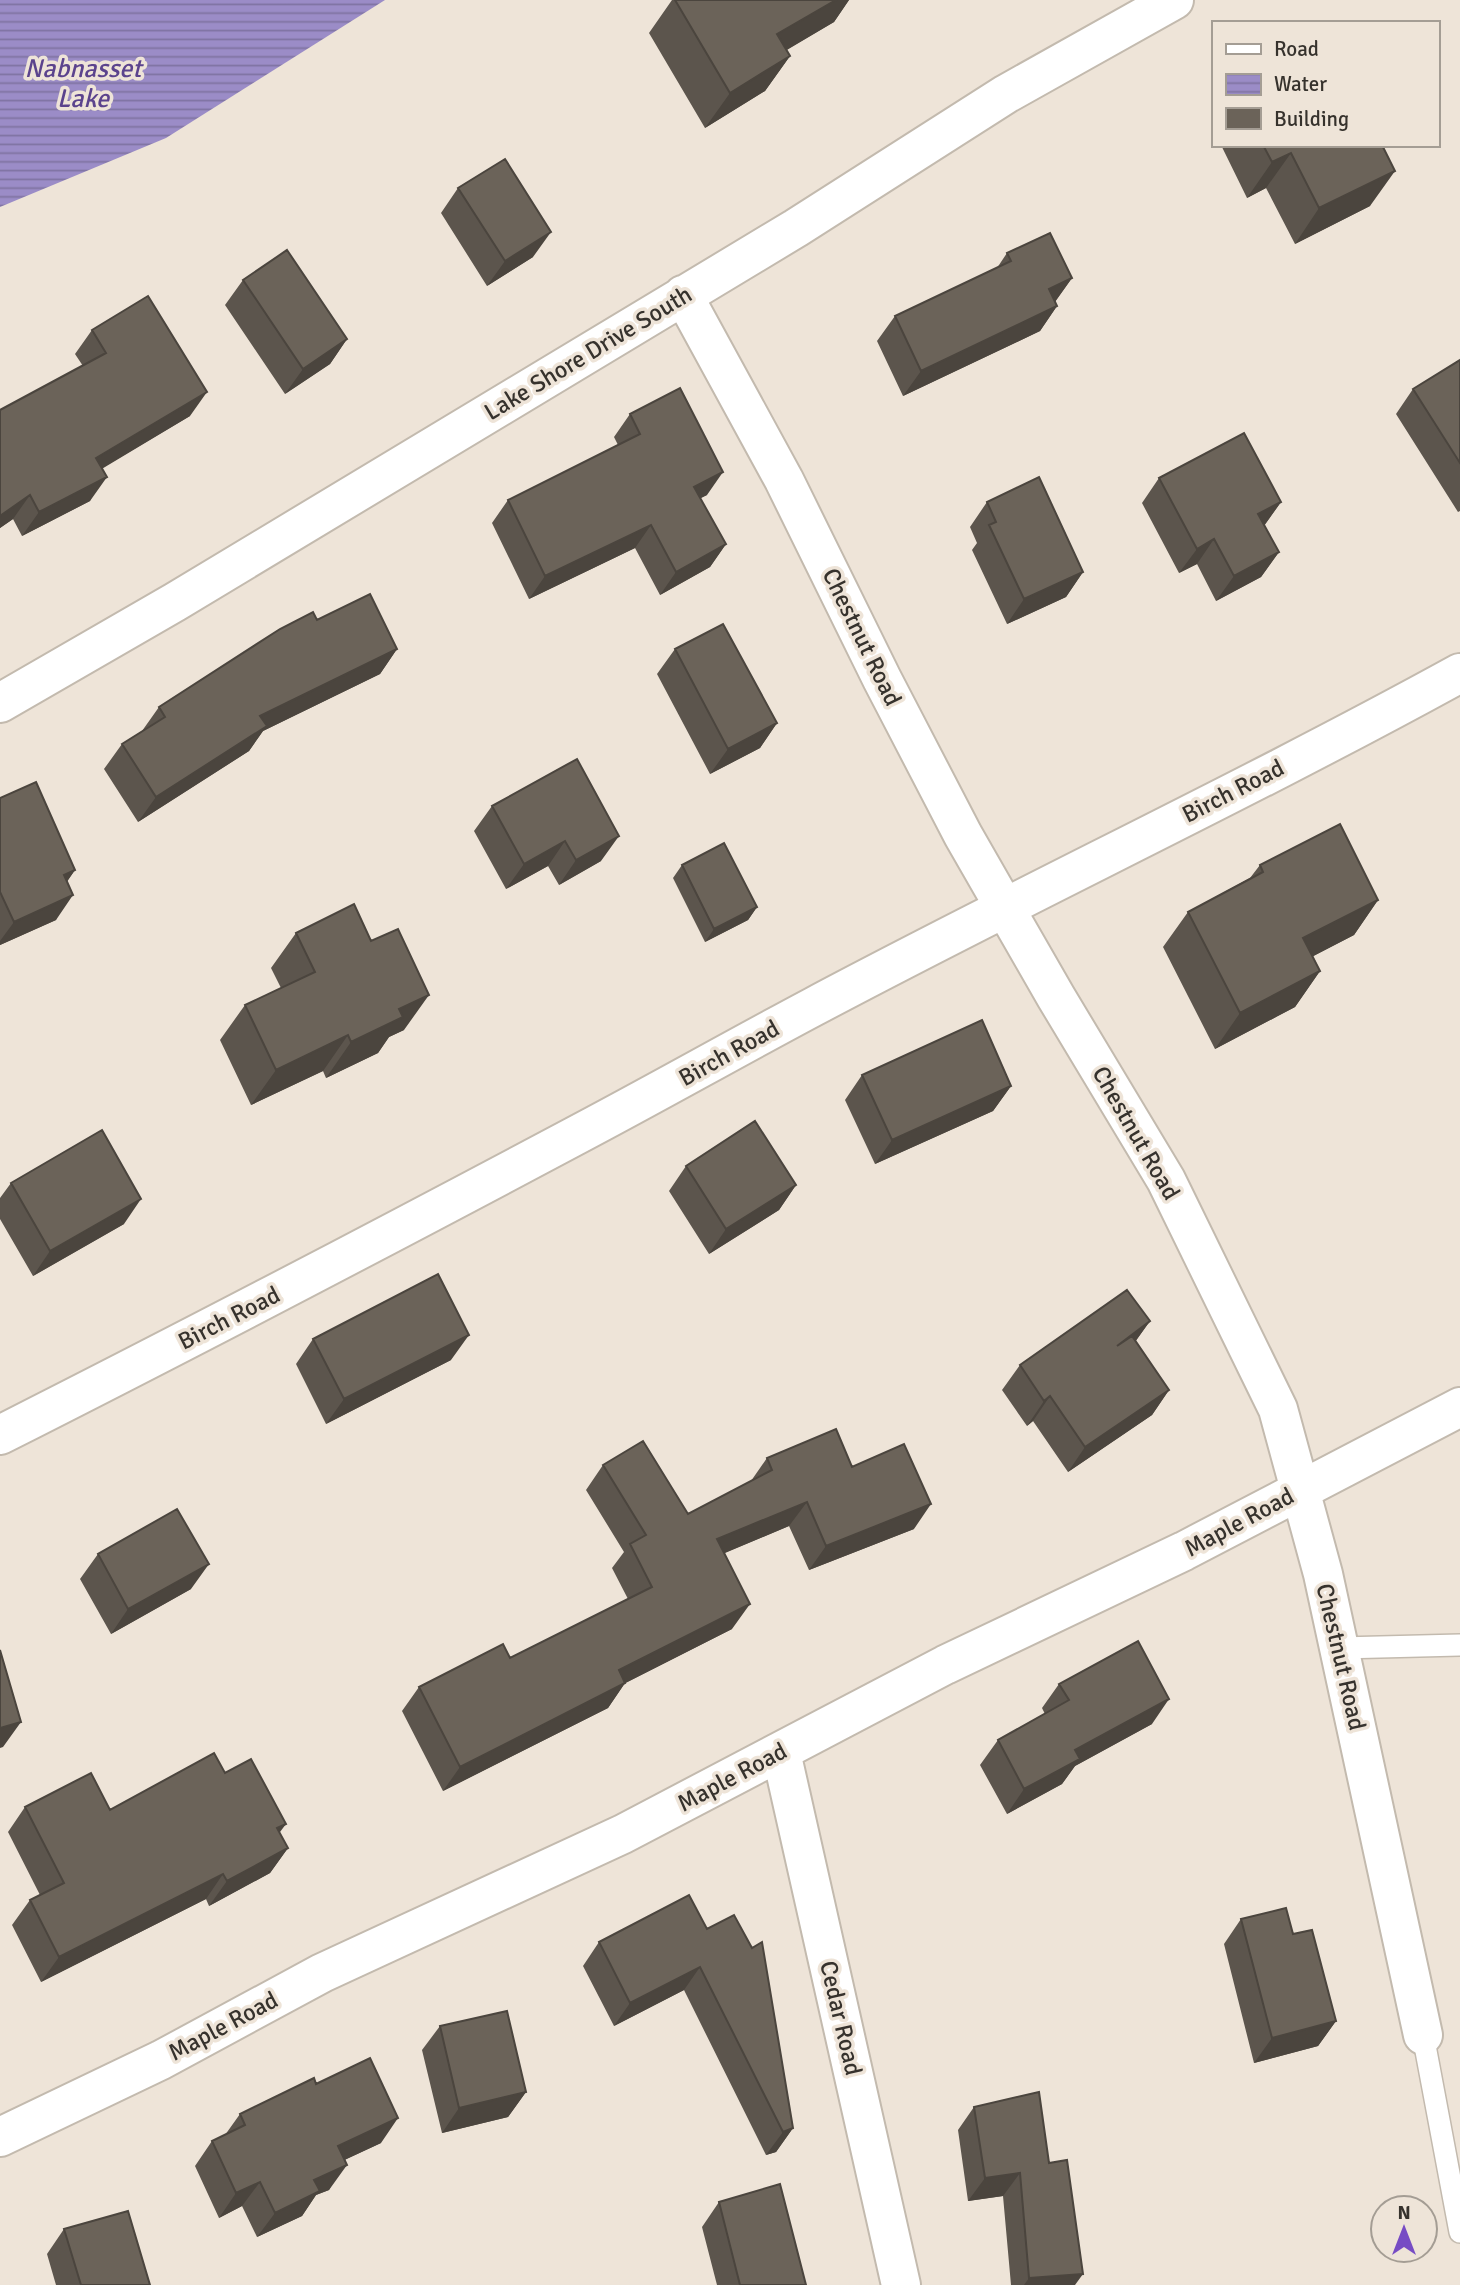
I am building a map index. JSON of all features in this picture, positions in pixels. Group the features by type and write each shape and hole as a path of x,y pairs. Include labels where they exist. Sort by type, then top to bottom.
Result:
{"street":[{"name":"Lake Shore Drive South","path":"0,703 175,602 796,228 1006,94 1174,0"},
{"name":"Chestnut Road","path":"683,295 785,480 888,691 963,835 1166,1180 1278,1409 1323,1574 1423,2035"},
{"name":"Birch Road","path":"0,1435 253,1306 814,1007 1374,720 1460,673"},
{"name":"Maple Road","path":"0,2137 161,2060 322,1973 624,1834 945,1665 1184,1551 1460,1407"},
{"name":"Cedar Road","path":"781,1752 901,2285"}],"lane":[{"path":"1340,1648 1460,1645"},
{"path":"1423,2035 1460,2232"}],"water":[{"name":"Nabnasset Lake","path":"0,0 385,0 166,138 0,207"}],"building":[{"path":"675,0 836,0 777,34 790,56 730,93"},
{"path":"1264,147 1383,147 1395,171 1319,208 1291,153 1272,162"},
{"path":"505,159 551,232 505,261 458,188"},
{"path":"1050,233 1072,278 1049,289 1057,306 921,371 895,316 1011,261 1007,253"},
{"path":"287,250 347,339 303,369 243,280"},
{"path":"148,296 207,392 96,458 107,477 39,512 30,495 0,516 0,410 106,353 92,330"},
{"path":"1460,360 1460,463 1413,389"},
{"path":"680,388 723,472 694,487 726,544 676,572 651,525 545,576 508,500 640,434 630,414"},
{"path":"1244,433 1281,502 1258,514 1279,552 1234,576 1214,539 1197,549 1159,478"},
{"path":"1039,477 1083,572 1024,599 989,525 996,522 987,502"},
{"path":"370,594 397,649 260,716 267,726 156,797 122,744 165,717 159,707 280,629 313,612 317,620"},
{"path":"723,624 777,723 728,749 675,649"},
{"path":"577,759 619,836 576,860 565,841 524,864 492,806"},
{"path":"36,782 75,870 64,875 73,895 14,922 0,892 0,798"},
{"path":"1340,824 1378,900 1303,938 1320,971 1240,1013 1188,912 1263,872 1260,865"},
{"path":"724,843 757,907 714,929 682,865"},
{"path":"354,904 371,941 398,929 429,995 399,1009 403,1017 351,1042 348,1035 276,1070 245,1005 315,972 296,933"},
{"path":"982,1020 1011,1086 892,1140 862,1075"},
{"path":"755,1121 796,1185 726,1229 686,1166"},
{"path":"102,1130 141,1199 50,1251 11,1183"},
{"path":"438,1274 469,1335 344,1399 313,1339"},
{"path":"1127,1290 1150,1321 1117,1346 1132,1336 1169,1390 1085,1447 1050,1396 1044,1401 1020,1365"},
{"path":"836,1429 852,1467 904,1444 931,1504 826,1546 807,1502 717,1539 750,1604 619,1670 625,1683 460,1767 419,1687 503,1644 510,1658 652,1587 630,1544 646,1535 603,1465 643,1441 688,1514 772,1470 767,1458"},
{"path":"177,1509 209,1564 128,1609 98,1554"},
{"path":"1138,1641 1169,1699 1075,1750 1080,1759 1024,1789 998,1740 1069,1700 1059,1684"},
{"path":"0,1650 21,1722 0,1728"},
{"path":"214,1753 225,1773 251,1759 286,1824 277,1828 288,1848 227,1881 223,1874 59,1957 30,1900 64,1883 25,1807 91,1773 110,1810"},
{"path":"689,1895 707,1929 734,1915 752,1948 762,1942 793,2128 783,2132 700,1967 630,2003 599,1942"},
{"path":"1286,1908 1293,1934 1312,1930 1336,2021 1272,2038 1241,1919"},
{"path":"507,2011 526,2092 459,2108 440,2026"},
{"path":"370,2058 398,2118 338,2146 347,2165 314,2180 320,2191 275,2213 260,2182 236,2193 212,2141 245,2125 240,2114 314,2078 316,2084"},
{"path":"1039,2092 1049,2163 1067,2160 1083,2274 1029,2278 1020,2173 985,2178 974,2107"},
{"path":"780,2184 806,2285 740,2285 719,2202"},
{"path":"128,2211 150,2285 81,2285 64,2229"}]}
